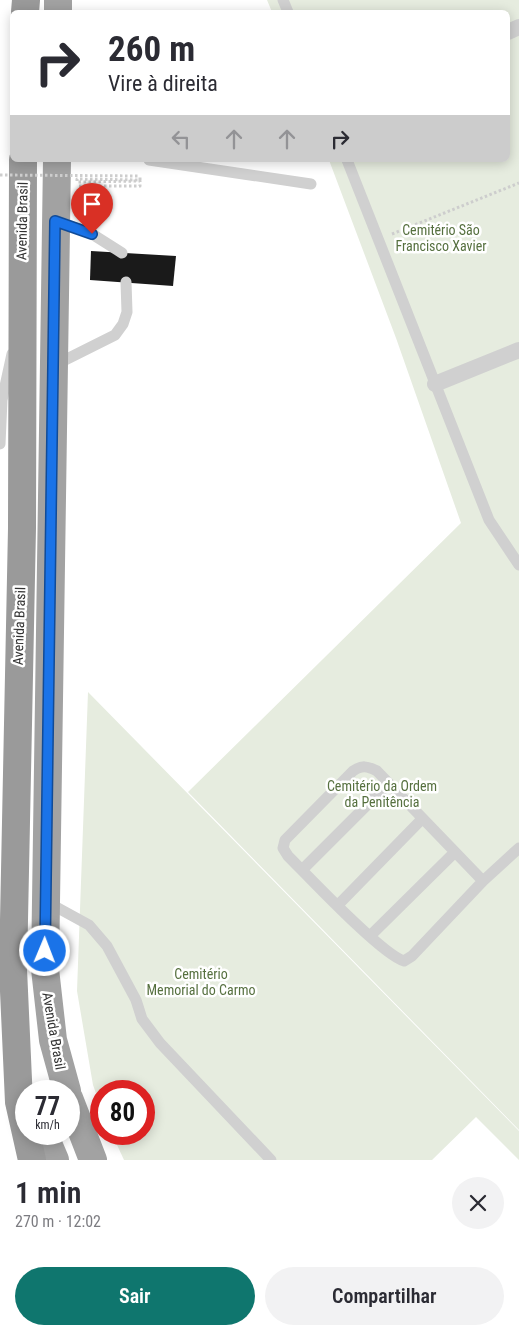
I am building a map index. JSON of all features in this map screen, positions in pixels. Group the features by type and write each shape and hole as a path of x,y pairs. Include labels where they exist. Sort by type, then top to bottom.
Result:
{"highway":[{"name":"Avenida Brasil","path":"23,162 21,316 22,528 13,968 16,1015 29,1080"},
{"name":"Avenida Brasil","path":"56,173 46,901 47,1002 53,1040 64,1080"},
{"path":"16,1015 19,1102 32,1160"},
{"path":"80,1126 93,1160"},
{"path":"49,1145 55,1160"}],"street":[{"path":"436,384 519,350"}],"lane":[{"path":"162,162 311,184"},
{"path":"348,162 380,238 489,520 519,565"},
{"path":"55,221 92,234 122,253"},
{"path":"52,366 115,335 123,324 127,312 126,282"},
{"path":"0,444 2,400 21,316"},
{"path":"483,880 377,771 369,767 360,767 341,782 285,840 283,848 288,856 370,936 396,959 404,961 412,956 483,880 519,848"},
{"path":"302,870 388,784"},
{"path":"338,906 422,819"},
{"path":"370,936 454,852"},
{"path":"46,901 89,925 107,946 136,1000 142,1019 160,1043 271,1160"}],"path":[{"path":"0,175 140,176 140,180 78,180 77,182 140,182 140,186 56,173"},
{"path":"380,238 519,183"}],"green space":[{"name":"Cemitério da Ordem da Penitência","path":"267,0 519,0 519,1130 188,792 461,523 396,338 330,162 510,162 510,10 271,10"},
{"name":"Cemitério Memorial do Carmo","path":"88,692 519,1131 519,1160 476,1117 432,1160 124,1160 117,1145 155,1145 155,1080 92,1080 77,991"}],"building":[{"path":"91,251 176,256 173,286 90,280"}],"route":[{"path":"45,951 55,221 92,234"}],"park label":[{"name":"Cemitério São Francisco Xavier","path":"441,238"}]}
